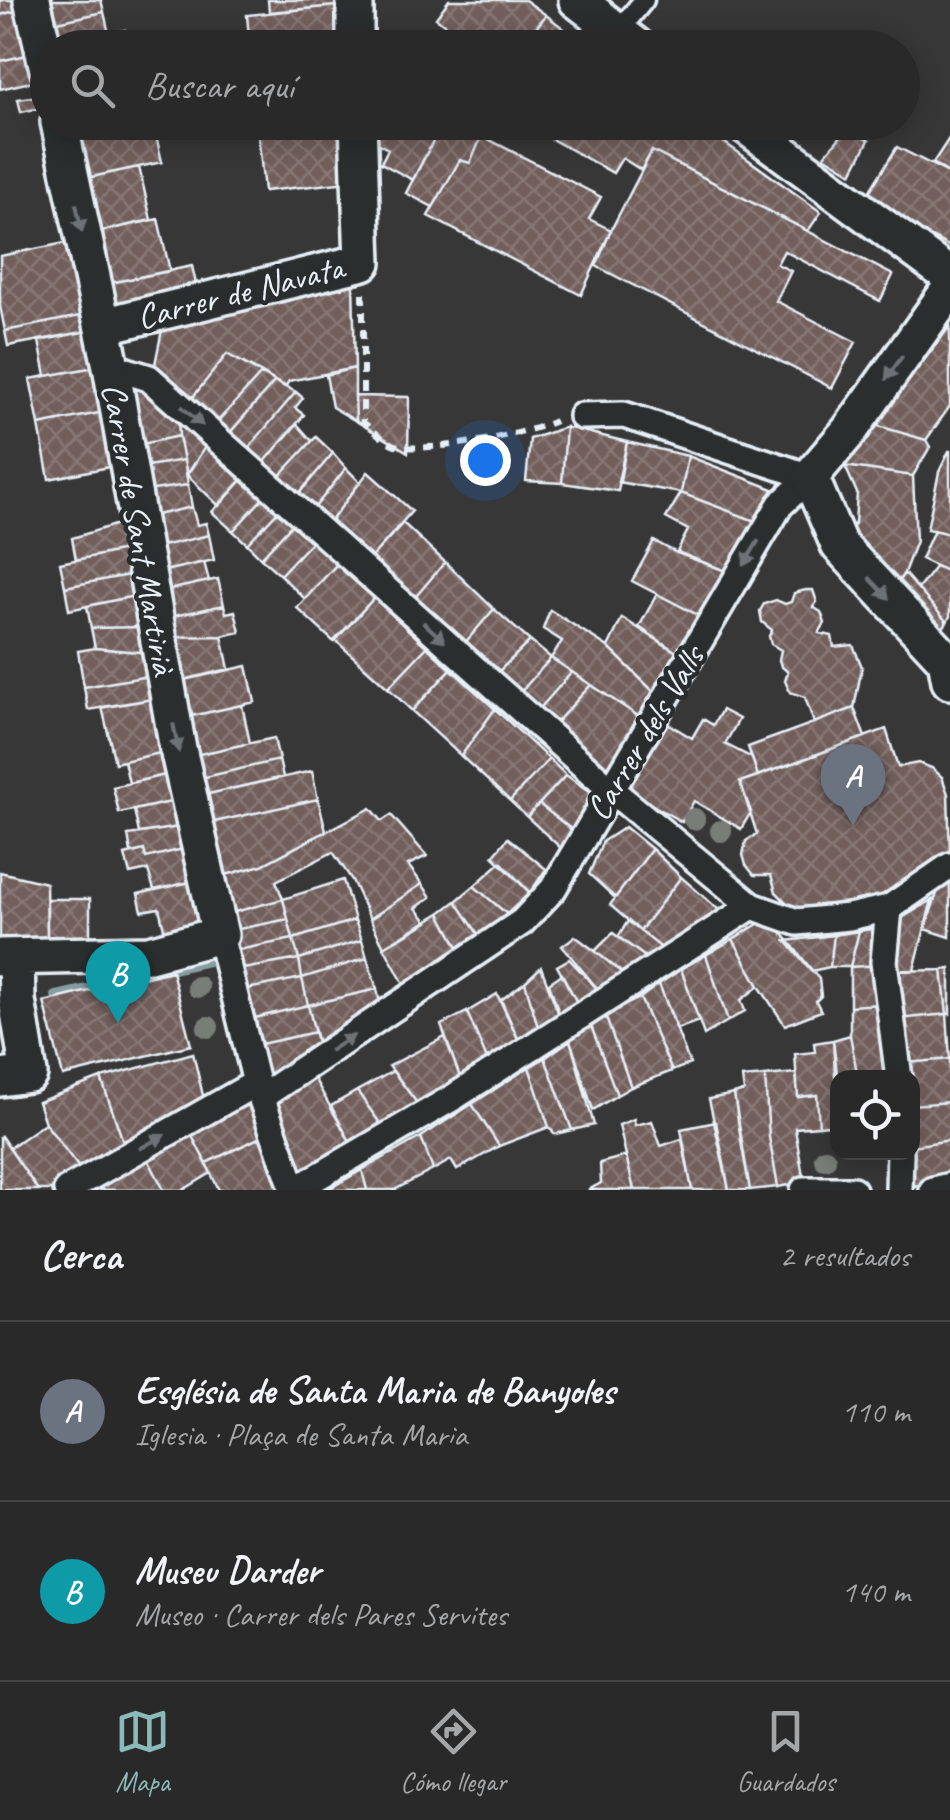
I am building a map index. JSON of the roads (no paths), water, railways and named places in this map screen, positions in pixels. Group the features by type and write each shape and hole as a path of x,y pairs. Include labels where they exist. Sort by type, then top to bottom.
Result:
{"street":[{"path":"32,0 39,30"},
{"path":"355,0 355,30"},
{"path":"577,0 615,30"},
{"name":"Carrer de Sant Martirià","path":"63,140 111,366 177,744 220,935"},
{"name":"Carrer de Navata","path":"103,326 363,262 359,140"},
{"path":"765,140 950,276"},
{"name":"Carrer dels Valls","path":"67,1190 258,1090 522,922 554,889 780,505 850,430 950,288"},
{"path":"111,366 149,378 610,789 752,906 797,922 849,917 890,908 950,866"},
{"path":"582,416 624,414 810,477 839,545 947,660"},
{"path":"0,1078 29,1074 8,958 149,954 220,935 258,1090 294,1190 454,1097 752,906"},
{"path":"890,908 884,962 898,1070"},
{"path":"899,1190 900,1160"},
{"path":"933,1190 950,1186"},
{"path":"804,1190 853,1190"}],"lane":[{"path":"632,30 644,0"}],"waterway":[{"path":"56,996 213,960"}],"place":[{"name":"Església de Santa Maria de Banyoles","path":"853,826"},
{"name":"Museu Darder","path":"118,1023"}]}
